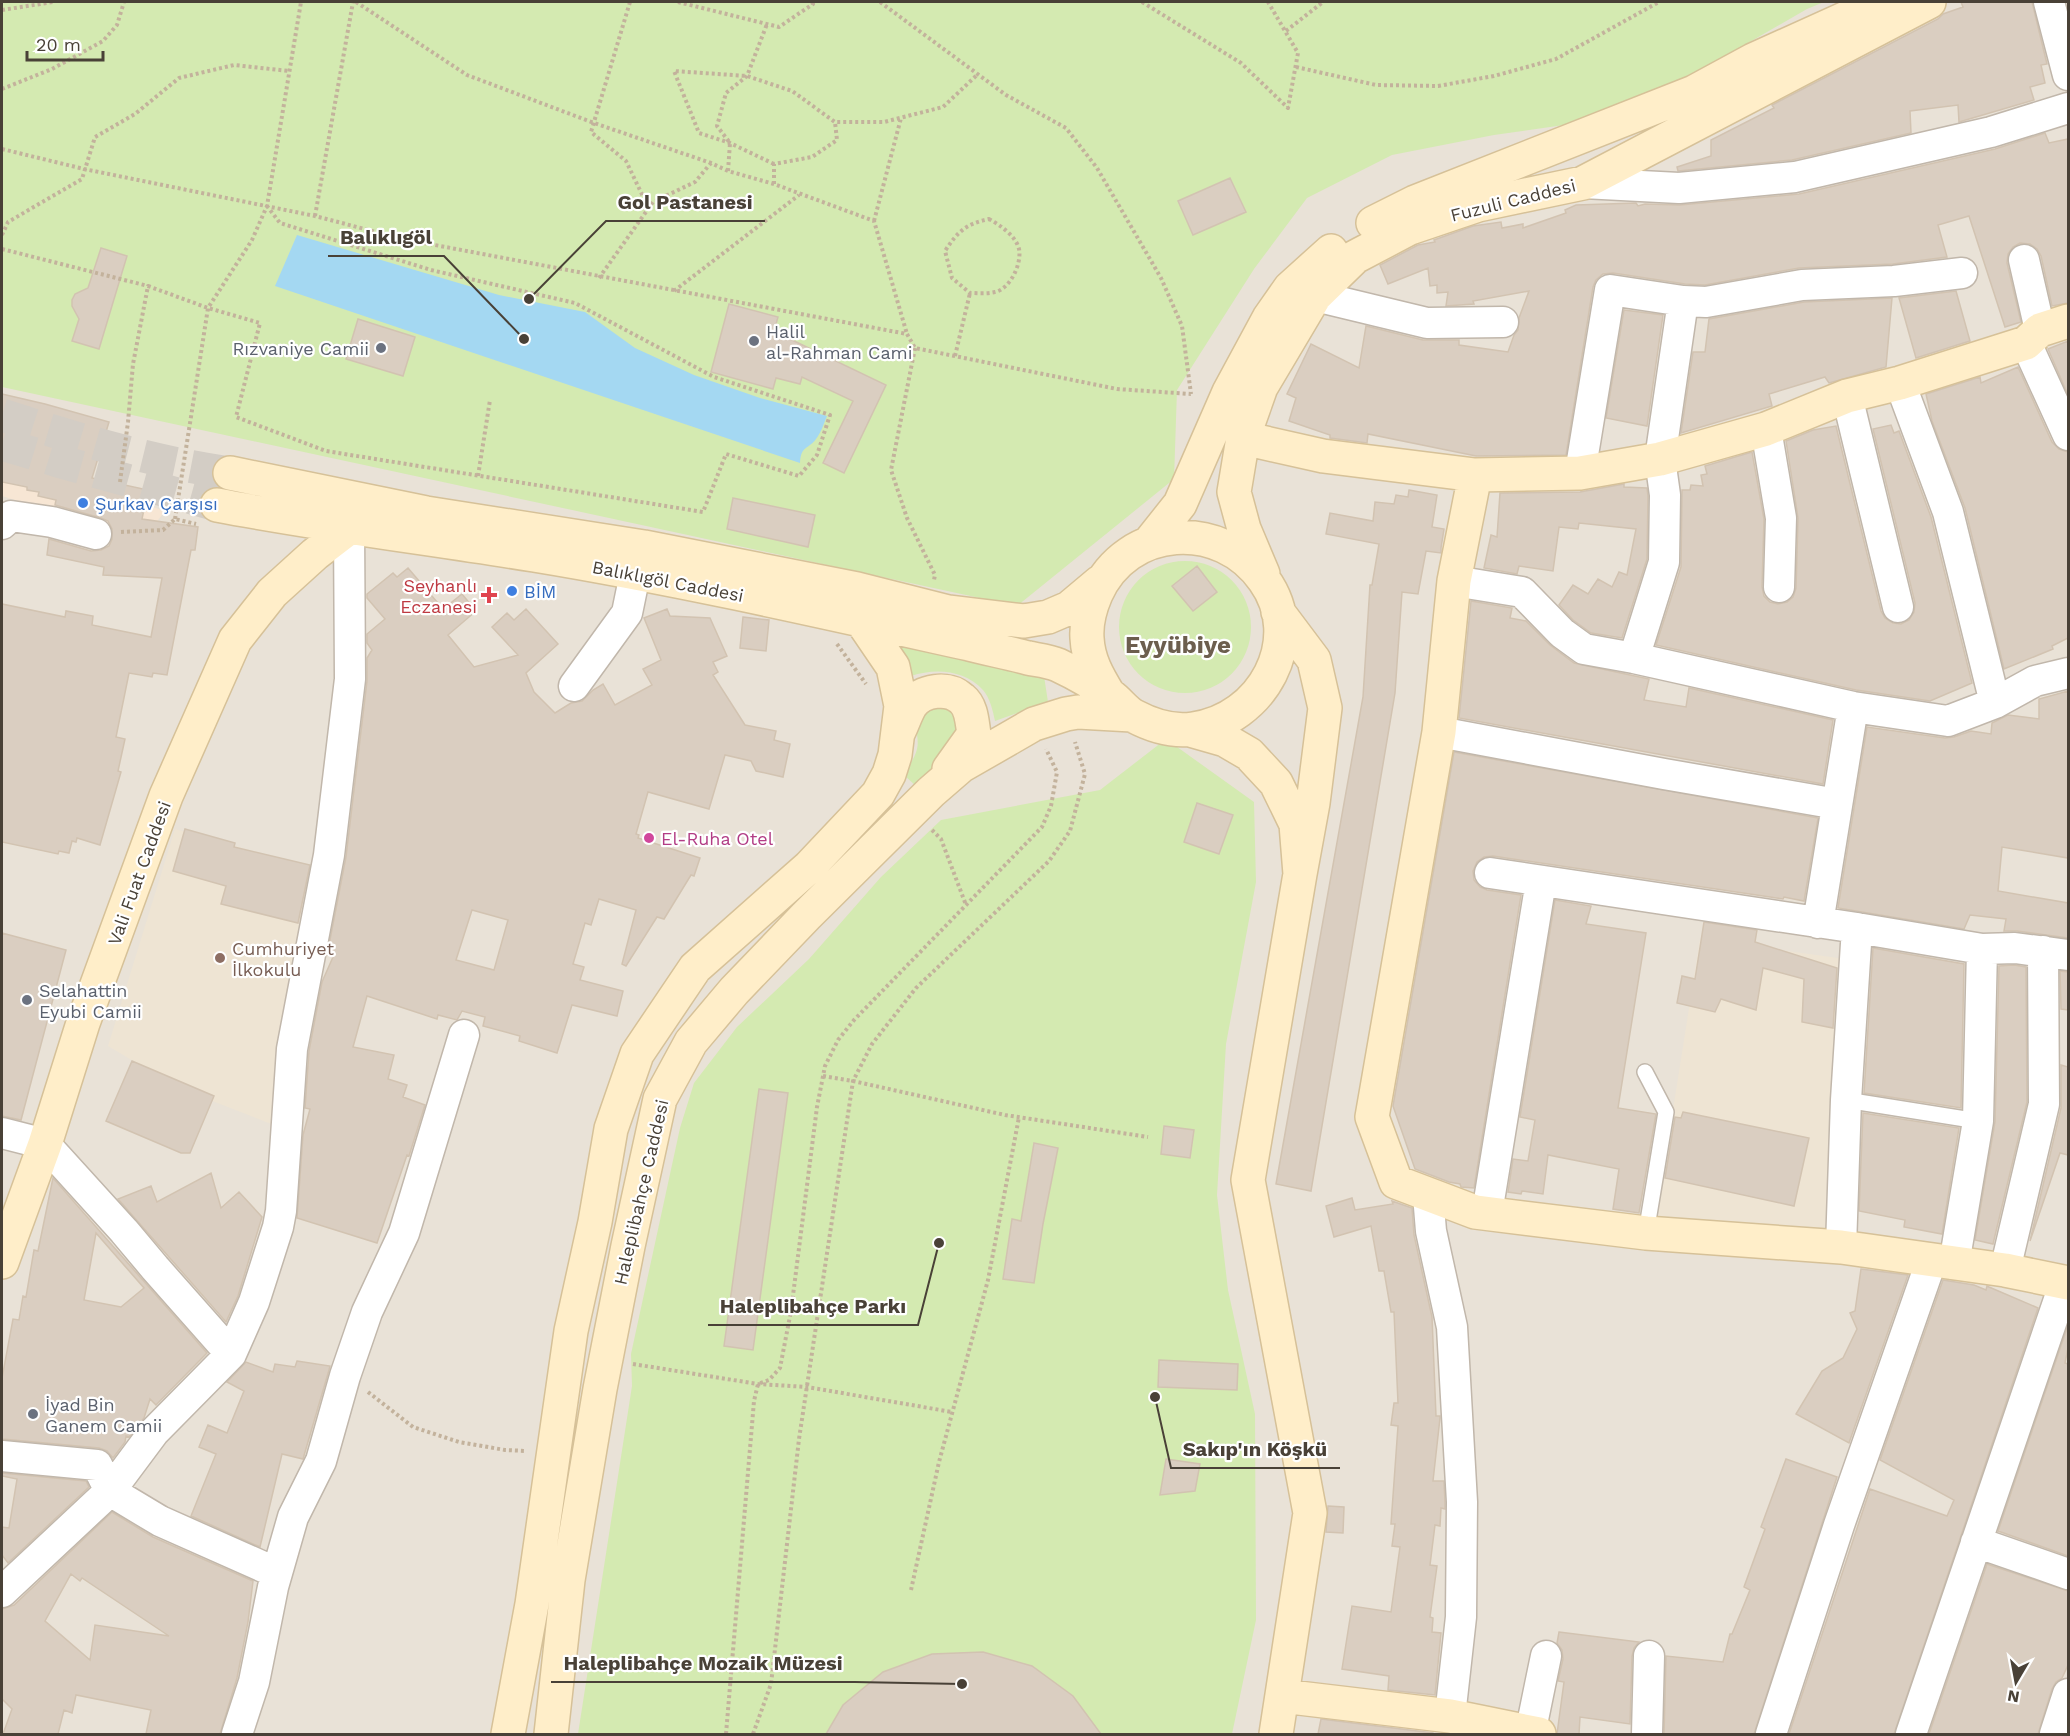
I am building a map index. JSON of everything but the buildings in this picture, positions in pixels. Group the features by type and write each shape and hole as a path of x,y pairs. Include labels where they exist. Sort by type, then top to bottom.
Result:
{"main road":[{"name":"Fuzuli Caddesi","path":"1149,543 1180,504 1229,392 1269,318 1290,288 1344,240 1415,202 1694,92 1753,60 1855,14 1876,2"},
{"name":"Fuzuli Caddesi","path":"1266,582 1244,530 1234,492 1243,438 1261,387 1315,296 1355,257 1410,228 1478,205 1583,183 1929,2"},
{"path":"1243,438 1323,456 1475,475 1581,473 1660,459 1766,429 1847,396 1900,383 2045,331"},
{"name":"Balıklıgöl Caddesi","path":"230,473 426,513 644,547 857,589 959,614 1024,621 1048,617 1069,608 1102,581"},
{"path":"1475,475 1454,581 1439,732 1372,1117 1396,1182 1475,1212 1646,1233 1841,1247 2005,1270 2067,1282"},
{"name":"Balıklıgöl Caddesi","path":"217,505 349,528 535,555 861,620 1056,664 1120,705"},
{"name":"Vali Fuat Caddesi","path":"2,1262 45,1144 83,1023 166,796 235,640 272,593 315,554 349,528"},
{"path":"1276,1734 1310,1513 1248,1180 1313,803 1325,708 1314,660 1278,612 1266,582 1243,557 1214,541 1181,536 1149,543 1122,558 1102,581 1089,609 1086,639 1093,668 1120,705 1160,727 1190,730 1225,740 1249,754 1276,783 1296,824 1300,874"},
{"path":"1190,730 1222,722 1250,704 1270,677 1280,645 1278,612"},
{"name":"Haleplibahçe Caddesi","path":"508,1734 532,1604 571,1331 595,1222 611,1129 637,1054 695,968 809,867 878,794 889,774 895,755 901,706 893,667 861,620"},
{"path":"897,733 912,705 922,695 935,691 953,694 963,699 970,712 974,734 931,792"},
{"name":"Haleplibahçe Caddesi","path":"551,1734 568,1580 605,1359 660,1099 691,1042 734,991 806,916 931,792 961,766 1034,724 1066,714 1120,705"},
{"path":"1282,1696 1430,1721 1533,1734"}],"street":[{"path":"2049,2 2067,60"},
{"path":"1583,183 1679,188 1795,177 1991,132 2068,108"},
{"path":"2024,260 2045,331 2068,435"},
{"path":"1581,473 1610,290 1683,301 1706,302 1802,285 1894,281 1962,273"},
{"path":"1315,296 1426,323 1503,322"},
{"path":"1634,658 1664,562 1665,495 1660,459 1683,301"},
{"path":"1900,383 1948,512 1995,703"},
{"path":"1847,396 1898,607"},
{"path":"1766,429 1781,518 1779,587"},
{"path":"2,524 10,516 52,522 96,534"},
{"path":"2,1592 110,1491 154,1432 231,1354 254,1302 281,1211 292,1049 329,855 350,679 349,528"},
{"path":"574,686 627,613 635,574"},
{"path":"1454,581 1522,592 1562,633 1584,649 1853,707 1948,721 1995,703 2035,681 2068,673"},
{"path":"1818,923 1853,707"},
{"path":"1439,732 1837,804"},
{"path":"1490,873 1982,949 2015,948 2056,953 2044,1104 2005,1270"},
{"path":"1487,1213 1541,881"},
{"path":"1841,1247 1846,1100 1857,928"},
{"path":"1771,1734 1839,1525 1943,1262 1978,1121 1982,949"},
{"path":"237,1734 254,1682 277,1573 293,1517 321,1461 345,1376 367,1312 404,1233 464,1035"},
{"path":"2,1133 45,1144 231,1354"},
{"path":"1428,1195 1431,1231 1452,1327 1462,1502 1461,1617 1430,1721"},
{"path":"1911,1734 2067,1282"},
{"path":"2,1456 96,1465 110,1491 160,1521 277,1573"},
{"path":"1976,1542 2068,1574"},
{"path":"1533,1734 1546,1656"},
{"path":"1647,1734 1650,1656"},
{"path":"2055,1734 2068,1694"}],"lane":[{"path":"1645,1072 1666,1112 1646,1233"},
{"path":"1846,1100 1978,1121"}],"path":[{"path":"2,10 53,2"},
{"path":"2,89 52,69 103,41 117,25 124,2"},
{"path":"175,519 208,308 252,240 267,206 301,2"},
{"path":"315,216 355,2 467,75 594,123 728,171 774,184 874,221"},
{"path":"630,2 591,132 626,161 649,208"},
{"path":"678,2 779,27 813,4 812,2"},
{"path":"880,2 1006,94 1066,128 1097,168 1161,278 1182,326 1193,404"},
{"path":"1142,2 1241,63 1288,108 1298,53 1268,2"},
{"path":"1286,31 1323,2"},
{"path":"1296,67 1376,85 1438,86 1494,76 1556,59 1659,2"},
{"path":"728,171 730,143 717,126 726,93 747,76 766,24"},
{"path":"2,235 8,222 82,179 94,137 135,114 179,78 234,65 289,71"},
{"path":"835,122 837,140 812,157 774,164 730,143 699,133 674,70 747,76 792,91 835,122 884,122 943,107 978,74"},
{"path":"901,118 874,221 907,334 915,348 891,470 907,518 935,576 928,607"},
{"path":"2,149 84,169 315,216 403,239 599,278 907,334"},
{"path":"599,278 653,202 695,182 711,163"},
{"path":"774,164 774,184"},
{"path":"673,291 799,195"},
{"path":"2,249 148,286 208,308 260,323 236,417 326,450 703,512 726,454 799,476 817,455 830,415 714,377 574,303 431,270 280,223 267,206"},
{"path":"989,219 1013,239 1019,249 1018,262 1009,283 996,292 970,294 952,278 945,251 954,237 970,223 989,219"},
{"path":"120,482 128,422 132,364 148,286"},
{"path":"955,356 970,294"},
{"path":"915,348 1117,389 1191,394"},
{"path":"478,476 490,400"},
{"path":"753,1734 771,1684 807,1387 853,1081 872,1044 915,988 1049,861 1070,831 1085,774 1066,714"},
{"path":"758,1384 769,1380 780,1368 791,1311 817,1107 825,1066 838,1040 854,1020 1042,827 1051,806 1056,772 1034,724"},
{"path":"823,1076 1019,1117 1148,1137"},
{"path":"911,1590 939,1462 988,1280 1019,1117"},
{"path":"605,1359 758,1384 807,1387 952,1412"},
{"path":"345,1376 413,1427 471,1444 505,1450 553,1452"},
{"path":"726,1734 752,1414 758,1384"}],"shaded area":[{"path":"2,2 2068,2 2068,1734 2,1734"},
{"name":"Şurkav Çarşısı","path":"2,458 165,511 149,532 126,536 2,496"},
{"name":"Cumhuriyet İlkokulu","path":"175,829 320,870 274,1125 179,1088 108,1046"},
{"path":"1700,939 1853,960 1838,1237 1656,1217"}],"green space":[{"path":"2,2 1824,2 1807,9 1663,92 1578,123 1494,135 1392,155 1307,198 1254,269 1177,390 1174,479 1017,606 2,387"},
{"path":"1185,561 1210,566 1222,572 1240,590 1246,602 1251,627 1246,652 1240,664 1222,682 1210,688 1185,693 1160,688 1148,682 1130,664 1124,652 1119,627 1124,602 1130,590 1148,572 1160,566"},
{"path":"896,645 1044,676 1048,702 995,721 988,697 975,683 949,672 920,673 911,676"},
{"path":"944,703 958,712 959,738 917,787 904,775 917,749 918,721 926,710"},
{"path":"1166,739 1254,802 1256,882 1226,1044 1217,1195 1228,1290 1255,1414 1256,1620 1232,1734 578,1734 632,1386 631,1354 680,1128 694,1083 737,1027 809,959 881,877 941,820 1100,790"}],"water":[{"path":"297,235 499,295 585,312 635,348 694,375 760,398 827,416 818,437 803,450 800,463 275,286"}],"tunnel":[{"path":"2,415 115,449 172,463 230,473"},
{"path":"2,444 217,505"}],"place":[{"name":"Gol Pastanesi","path":"529,299"},
{"name":"Balıklıgöl","path":"524,339"},
{"name":"Halil al-Rahman Cami","path":"754,341"},
{"name":"Rızvaniye Camii","path":"381,348"},
{"name":"Şurkav Çarşısı","path":"83,503"},
{"name":"BİM","path":"512,591"},
{"name":"Seyhanlı Eczanesi","path":"489,595"},
{"name":"El-Ruha Otel","path":"649,838"},
{"name":"Cumhuriyet İlkokulu","path":"220,958"},
{"name":"Selahattin Eyubi Camii","path":"27,1000"},
{"name":"Haleplibahçe Parkı","path":"939,1243"},
{"name":"Sakıp'ın Köşkü","path":"1155,1397"},
{"name":"İyad Bin Ganem Camii","path":"33,1414"},
{"name":"Haleplibahçe Mozaik Müzesi","path":"962,1684"}],"district":[{"name":"Eyyübiye","path":"1178,645"}]}
